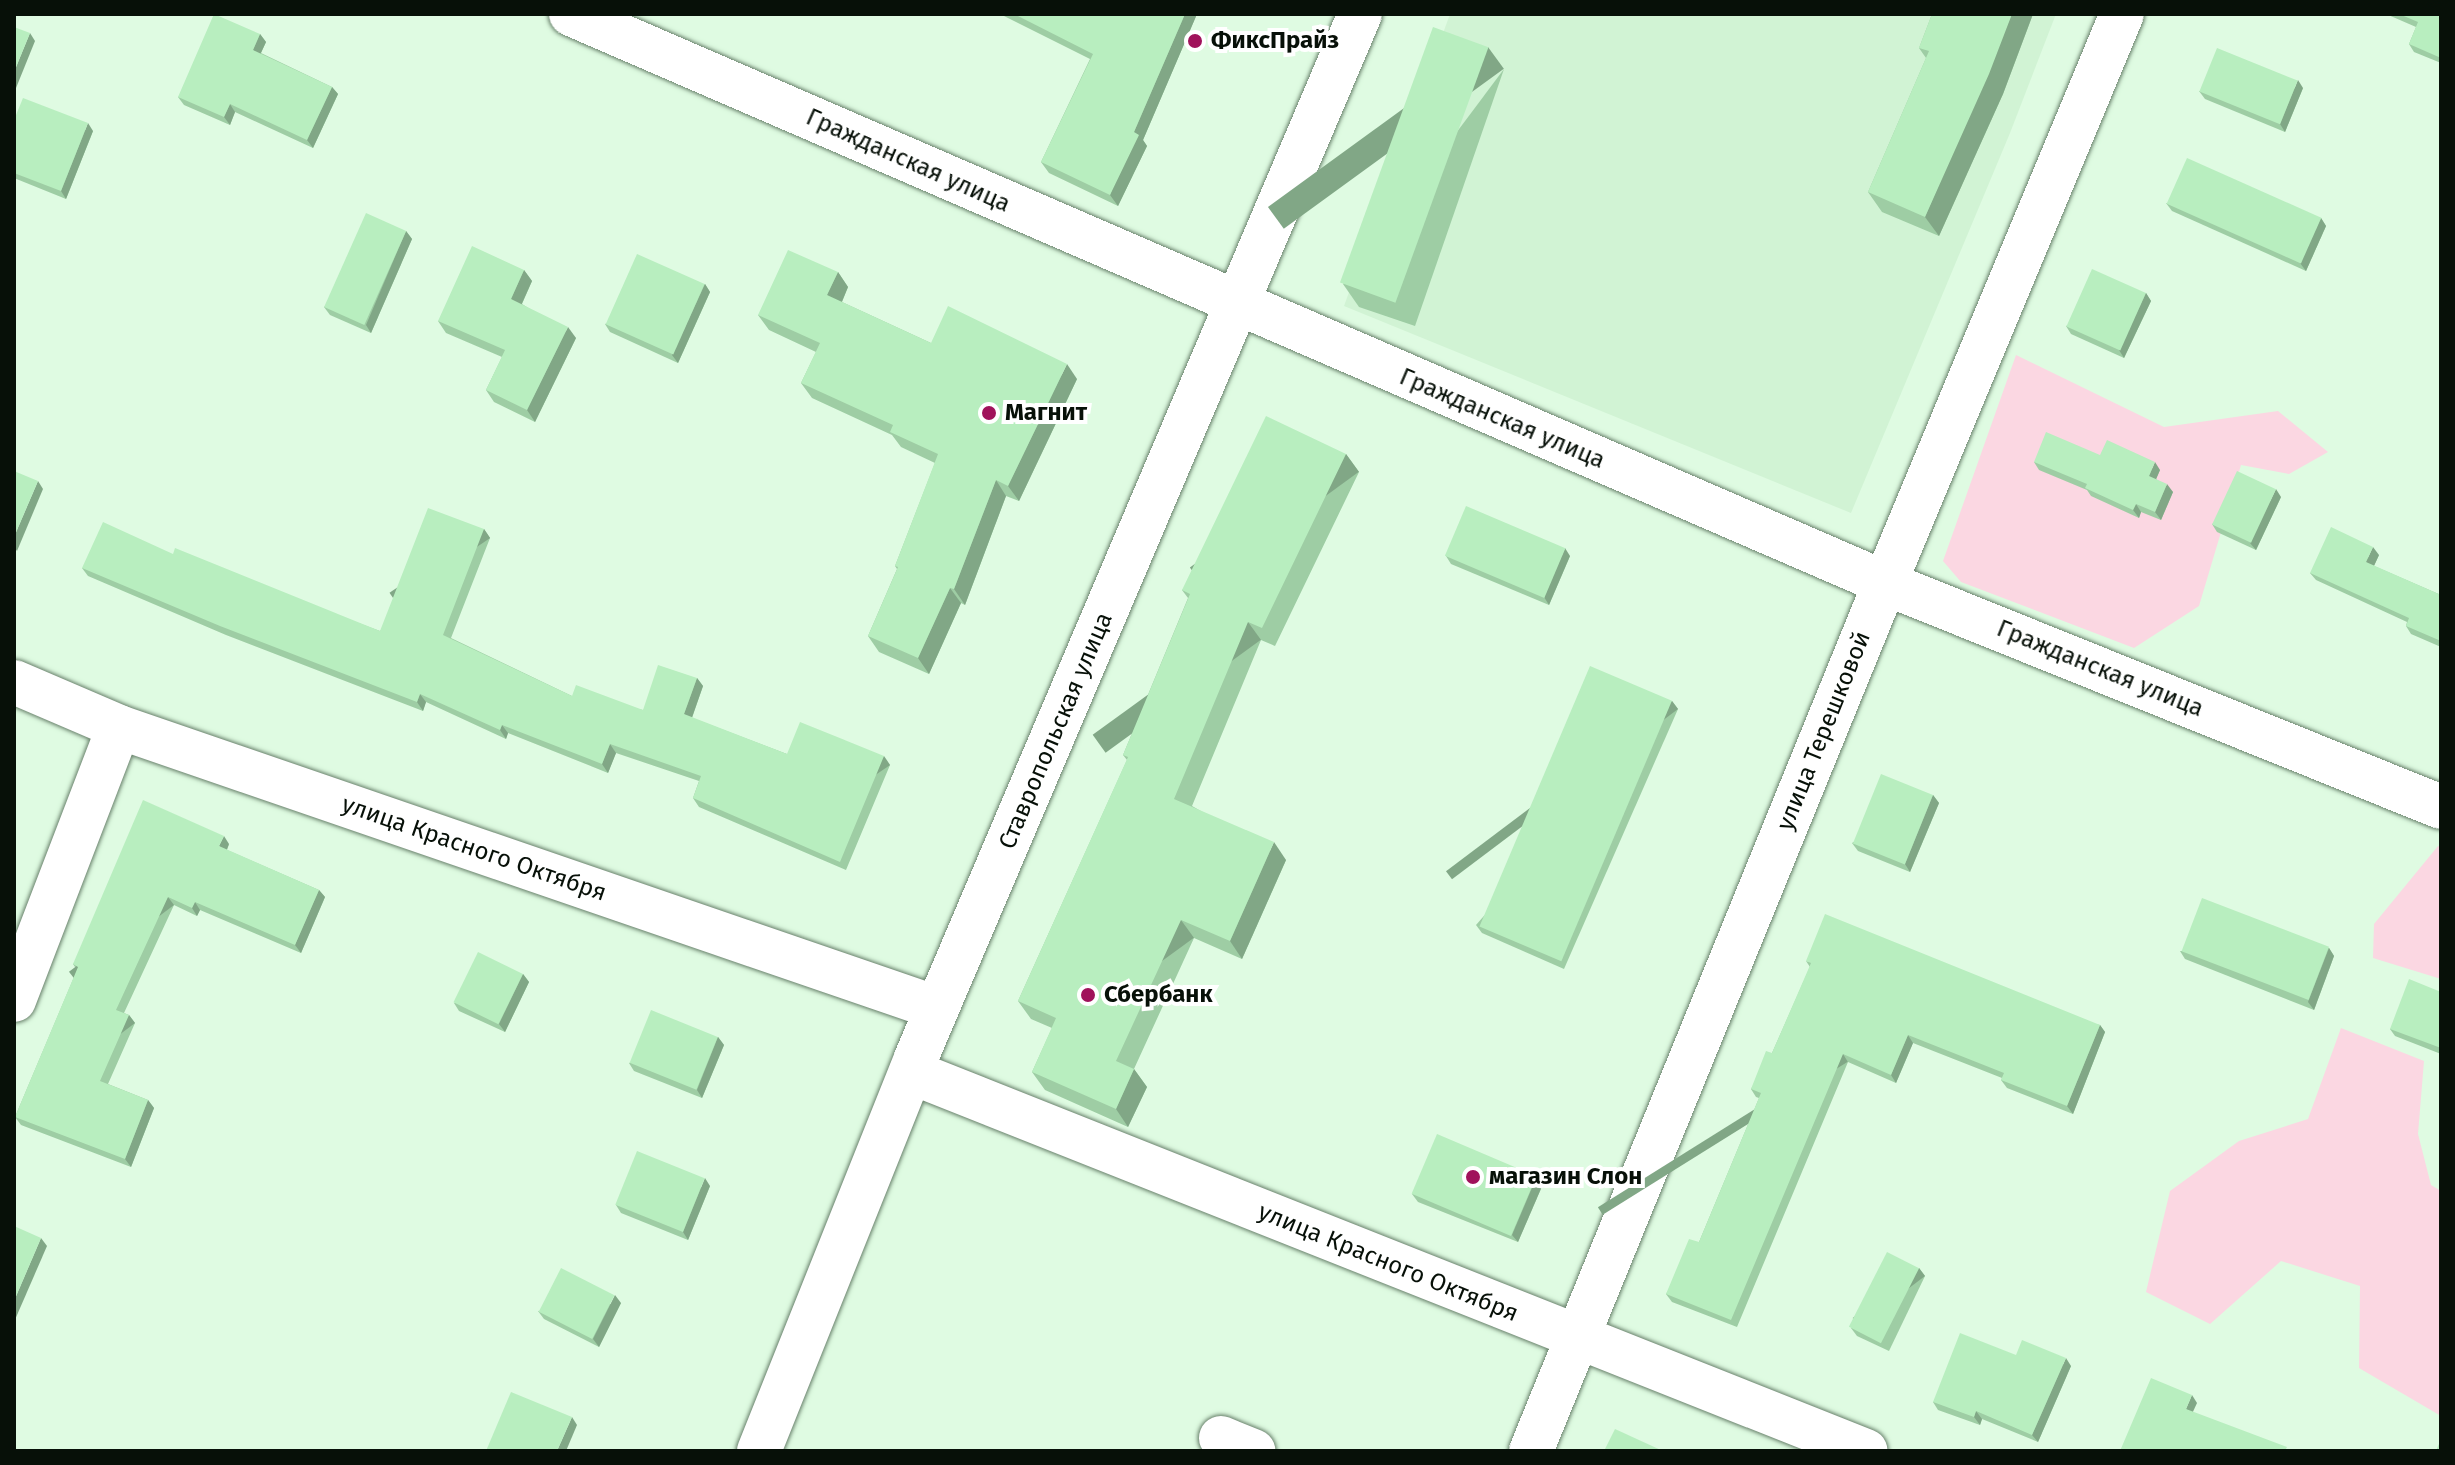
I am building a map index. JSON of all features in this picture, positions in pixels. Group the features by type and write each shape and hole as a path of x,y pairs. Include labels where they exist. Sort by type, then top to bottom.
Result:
{"street":[{"name":"Гражданская улица","path":"571,14 1239,306 1885,583 2441,807"},
{"name":"Ставропольская улица","path":"759,1451 937,1008 1239,306 1360,14"},
{"name":"улица Терешковой","path":"1531,1451 1885,583 2122,14"},
{"name":"улица Красного Октября","path":"14,682 119,727 937,1008"},
{"path":"14,1000 119,727"},
{"name":"улица Красного Октября","path":"911,1072 1576,1339 1866,1451"}],"shaded area":[{"path":"1450,14 2056,14 2010,133 1851,513 1344,306"},
{"path":"2016,355 2164,427 2278,411 2328,452 2289,474 2241,465 2199,606 2134,648 1961,582 1943,561"},
{"path":"2438,846 2441,847 2441,979 2373,958 2374,924"},
{"path":"2341,1028 2424,1061 2418,1134 2431,1185 2441,1191 2441,1416 2359,1368 2360,1286 2281,1261 2210,1324 2146,1292 2170,1191 2239,1141 2308,1119"}],"building":[{"path":"214,14 260,34 253,50 332,87 307,140 230,104 224,117 178,97"},
{"path":"1014,14 1185,14 1134,132 1139,135 1110,195 1041,162 1093,54"},
{"path":"1932,14 2012,14 1989,74 1925,217 1868,192 1929,51 1919,48"},
{"path":"2399,14 2441,14 2441,58 2409,44 2418,22"},
{"path":"14,27 30,33 14,72"},
{"path":"1433,27 1488,47 1395,303 1340,283"},
{"path":"2217,48 2298,81 2280,124 2199,92"},
{"path":"23,98 88,123 61,191 14,173 14,120"},
{"path":"2187,158 2321,218 2301,263 2167,204"},
{"path":"366,213 406,231 364,325 324,307"},
{"path":"472,246 524,270 511,299 568,327 527,410 486,390 505,350 438,321"},
{"path":"788,250 838,272 827,295 931,343 948,306 1067,364 1008,486 996,480 954,589 950,588 918,658 868,636 898,567 895,566 938,454 890,432 893,425 801,383 820,343 758,315"},
{"path":"637,254 705,284 673,354 606,324"},
{"path":"2092,269 2146,293 2120,351 2066,327"},
{"path":"1266,416 1346,454 1262,628 1248,622 1174,799 1274,842 1230,941 1181,920 1116,1061 1134,1069 1116,1109 1032,1072 1056,1018 1018,1001 1128,757 1123,755 1190,594 1182,590"},
{"path":"2046,432 2100,455 2107,440 2155,462 2149,476 2167,484 2155,512 2136,504 2133,510 2085,488 2087,484 2034,462"},
{"path":"14,471 38,481 14,537"},
{"path":"2237,471 2276,489 2251,543 2212,524"},
{"path":"1466,506 1565,548 1544,598 1445,556"},
{"path":"428,508 484,529 443,635 572,696 576,685 643,710 658,665 697,678 684,714 787,754 800,722 884,756 840,862 693,798 701,776 610,744 602,764 502,725 500,730 420,694 417,702 220,626 82,568 103,522 173,554 175,548 380,631"},
{"path":"2331,527 2373,547 2366,562 2441,595 2441,641 2406,626 2409,618 2310,573"},
{"path":"1590,666 1672,701 1561,961 1479,927"},
{"path":"1881,774 1933,795 1905,865 1853,844"},
{"path":"143,800 224,836 219,846 319,890 295,945 195,902 192,908 168,897 116,1010 129,1015 100,1081 148,1100 125,1159 15,1117 78,967 73,964"},
{"path":"2202,898 2329,947 2309,1000 2182,951"},
{"path":"1825,914 2100,1025 2067,1106 2001,1080 2004,1073 1908,1035 1891,1075 1843,1054 1731,1320 1666,1294 1689,1239 1699,1242 1761,1093 1751,1089 1766,1051 1772,1053 1811,963 1806,961"},
{"path":"478,952 523,974 498,1024 453,1002"},
{"path":"2409,979 2441,992 2441,1048 2390,1029"},
{"path":"651,1010 718,1037 696,1090 630,1063"},
{"path":"1437,1134 1536,1176 1511,1236 1412,1194"},
{"path":"637,1151 705,1178 683,1232 615,1205"},
{"path":"14,1226 41,1238 14,1301"},
{"path":"1887,1252 1919,1268 1881,1343 1849,1327"},
{"path":"561,1268 614,1295 592,1339 539,1312"},
{"path":"1960,1333 2016,1355 2022,1340 2066,1358 2032,1435 1976,1411 1974,1417 1933,1402"},
{"path":"2151,1378 2192,1395 2186,1409 2287,1447 2285,1451 2120,1451"},
{"path":"511,1392 572,1417 557,1451 486,1451"},
{"path":"1615,1429 1663,1451 1604,1451"}],"place":[{"name":"ФиксПрайз","path":"1195,41"},
{"name":"Магнит","path":"989,413"},
{"name":"Сбербанк","path":"1088,995"},
{"name":"магазин Слон","path":"1473,1177"}]}
